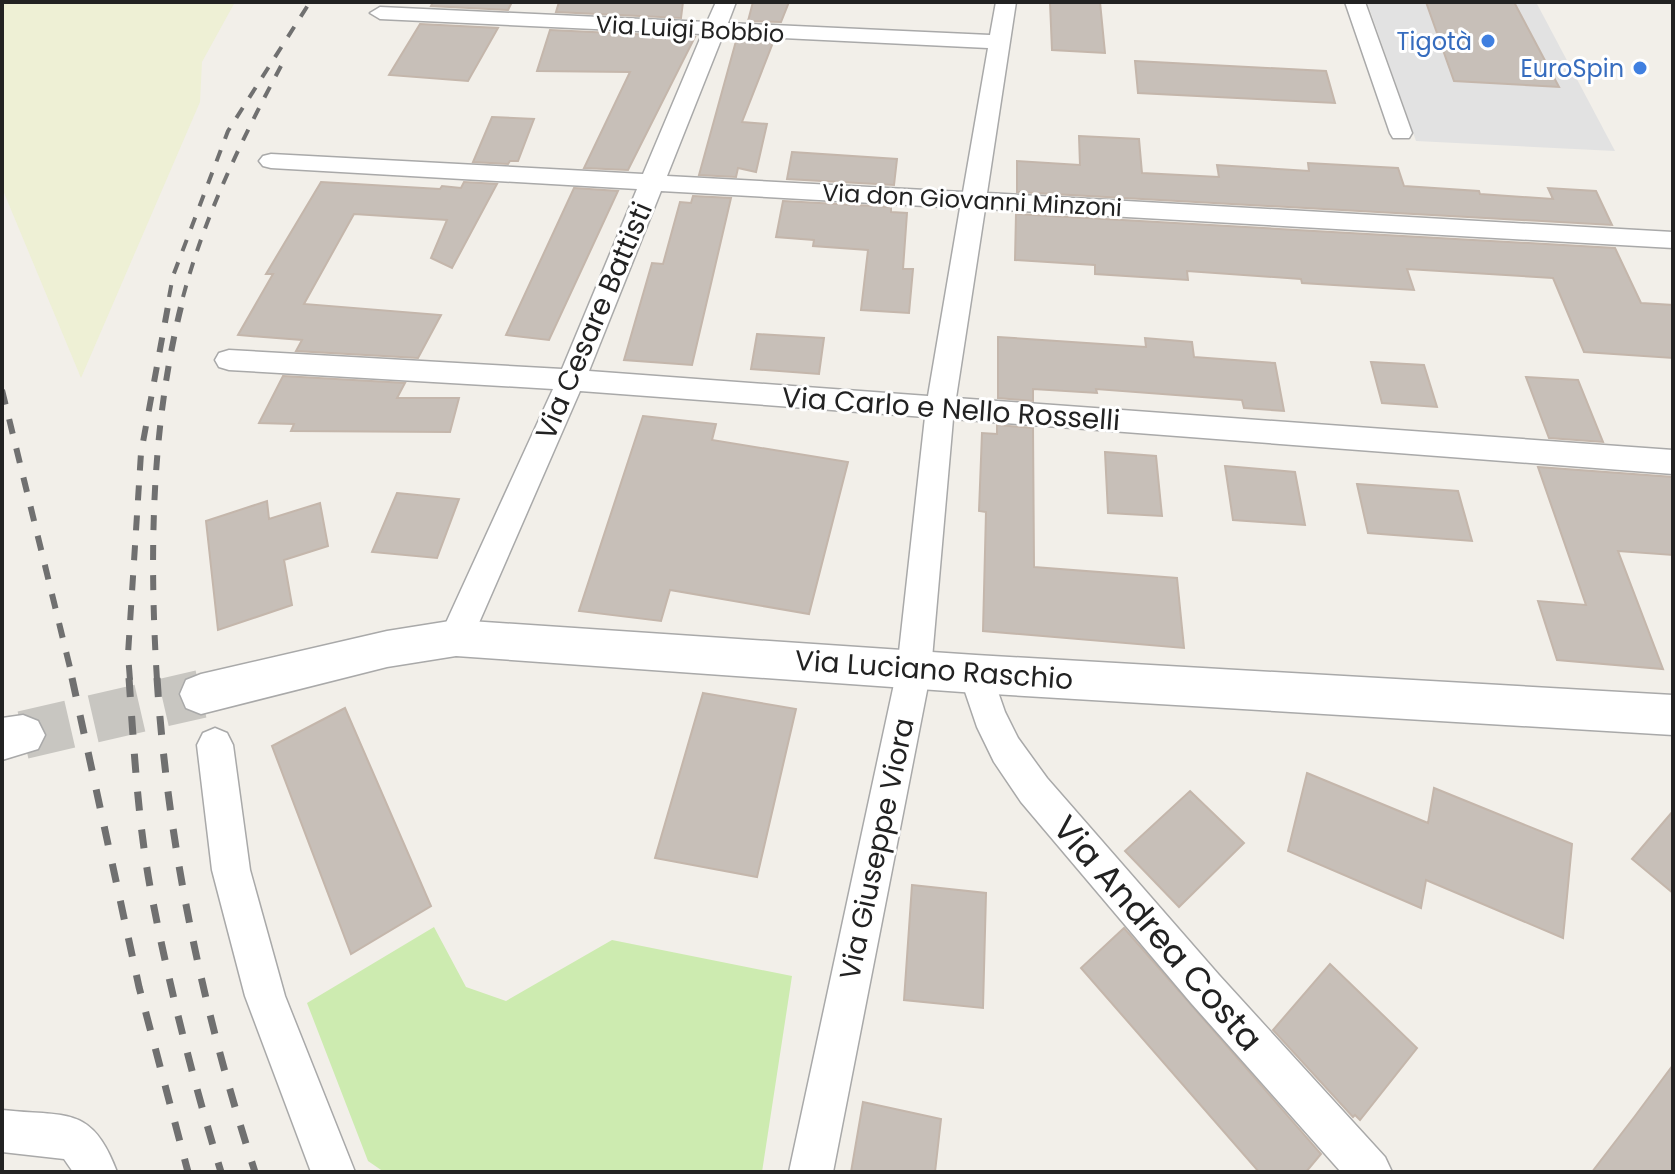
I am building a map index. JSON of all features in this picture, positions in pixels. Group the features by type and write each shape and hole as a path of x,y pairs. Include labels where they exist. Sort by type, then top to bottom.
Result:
{"street":[{"name":"Via Cesare Battisti","path":"456,638 571,380 726,2"},
{"name":"Via Giuseppe Viora","path":"811,1172 914,670 940,409 1006,2"},
{"path":"1355,2 1401,133"},
{"name":"Via Luigi Bobbio","path":"380,13 1000,42"},
{"name":"Via don Giovanni Minzoni","path":"271,161 1673,240"},
{"name":"Via Carlo e Nello Rosselli","path":"229,360 571,380 1673,462"},
{"name":"Via Luciano Raschio","path":"201,694 387,649 456,638 976,674 1673,715"},
{"name":"Via Andrea Costa","path":"976,674 989,716 1006,750 1034,790 1205,989 1370,1172"},
{"path":"215,745 231,870 265,996 333,1172"},
{"path":"2,1131 74,1139 89,1155 95,1172"}],"green space":[{"path":"2,2 235,2 202,62 200,102 81,378 2,188"},
{"path":"434,927 466,987 506,1001 612,940 792,976 762,1172 384,1172 368,1161 307,1003"}],"shaded area":[{"path":"1367,2 1536,2 1615,151 1416,141"}],"building":[{"path":"433,2 512,2 508,10 431,6"},
{"path":"559,2 683,2 681,18 556,12"},
{"path":"753,2 789,2 781,22 748,21"},
{"path":"1050,2 1100,2 1105,53 1052,50"},
{"name":"Tigotà","path":"1426,2 1514,2 1559,87 1454,81"},
{"path":"420,24 498,28 468,81 389,75"},
{"path":"550,30 695,37 628,170 584,168 630,72 537,71"},
{"path":"774,40 742,122 767,124 756,172 738,168 736,177 699,175 736,41"},
{"path":"1135,61 1326,71 1335,103 1138,93"},
{"path":"492,117 534,119 518,161 508,164 473,162"},
{"path":"1079,136 1139,139 1142,173 1219,177 1217,165 1309,171 1308,163 1398,168 1404,186 1479,191 1480,194 1553,199 1548,188 1596,191 1612,225 1017,192 1017,161 1080,165"},
{"path":"792,152 897,159 894,185 787,179"},
{"path":"321,182 440,189 442,186 461,188 464,182 497,184 452,268 431,258 447,220 354,214 304,304 441,315 418,358 296,351 302,340 238,335 273,274 266,274"},
{"path":"574,188 618,191 549,340 506,335"},
{"path":"693,196 731,198 692,365 624,360 652,263 663,264 680,202 691,203"},
{"path":"783,201 891,207 891,212 907,213 903,269 913,269 909,313 861,310 868,250 813,246 814,240 776,237"},
{"path":"1016,214 1615,248 1641,303 1673,305 1673,358 1584,352 1553,278 1407,269 1414,290 1187,271 1188,280 1095,274 1095,265 1015,260"},
{"path":"757,334 824,338 819,374 751,369"},
{"path":"998,337 1146,347 1145,338 1192,342 1194,357 1275,363 1284,411 1244,408 1242,400 1096,389 1097,393 1033,389 1033,401 998,398"},
{"path":"1371,362 1424,365 1437,407 1382,403"},
{"path":"283,376 405,383 397,398 459,398 450,432 291,431 294,424 259,423"},
{"path":"1526,377 1578,380 1603,442 1549,438"},
{"path":"643,416 716,424 712,440 848,462 809,614 670,590 661,621 579,611"},
{"path":"997,425 1033,428 1034,567 1177,578 1184,648 983,631 986,512 979,511 982,433 997,434"},
{"path":"1105,452 1156,456 1162,516 1108,513"},
{"path":"1225,466 1295,472 1305,525 1233,520"},
{"path":"1538,467 1673,477 1673,555 1618,551 1663,669 1557,660 1538,601 1586,605"},
{"path":"1357,484 1458,491 1472,541 1368,533"},
{"path":"397,493 459,499 437,558 372,552"},
{"path":"267,501 269,519 320,503 328,546 284,560 292,605 218,630 206,521"},
{"path":"703,693 796,709 757,877 655,858"},
{"path":"345,708 431,906 351,954 272,746"},
{"path":"1307,773 1428,823 1434,788 1572,844 1563,938 1426,880 1421,908 1288,851"},
{"path":"1190,791 1244,843 1179,907 1125,851"},
{"path":"1673,811 1673,893 1632,859"},
{"path":"912,885 986,893 983,1008 904,1000"},
{"path":"1124,928 1321,1154 1306,1172 1259,1172 1081,968"},
{"path":"1330,964 1417,1048 1360,1120 1355,1115 1353,1117 1273,1030"},
{"path":"1673,1065 1673,1172 1592,1172 1635,1116"},
{"path":"863,1102 941,1119 935,1172 851,1172"}],"tunnel":[{"path":"23,735 201,694"}],"railway":[{"path":"169,297 173,276 228,131 310,2"},
{"path":"183,297 225,179 281,66"},
{"path":"130,680 128,654 141,453 170,295"},
{"path":"157,680 153,584 155,487 165,390 184,295"},
{"path":"2,390 73,680"},
{"path":"72,678 139,987 188,1172"},
{"path":"129,678 140,813 151,892 182,1033 221,1172"},
{"path":"157,678 170,804 191,928 219,1051 255,1172"}],"place":[{"name":"Tigotà","path":"1488,41"},
{"name":"EuroSpin","path":"1640,68"}]}
